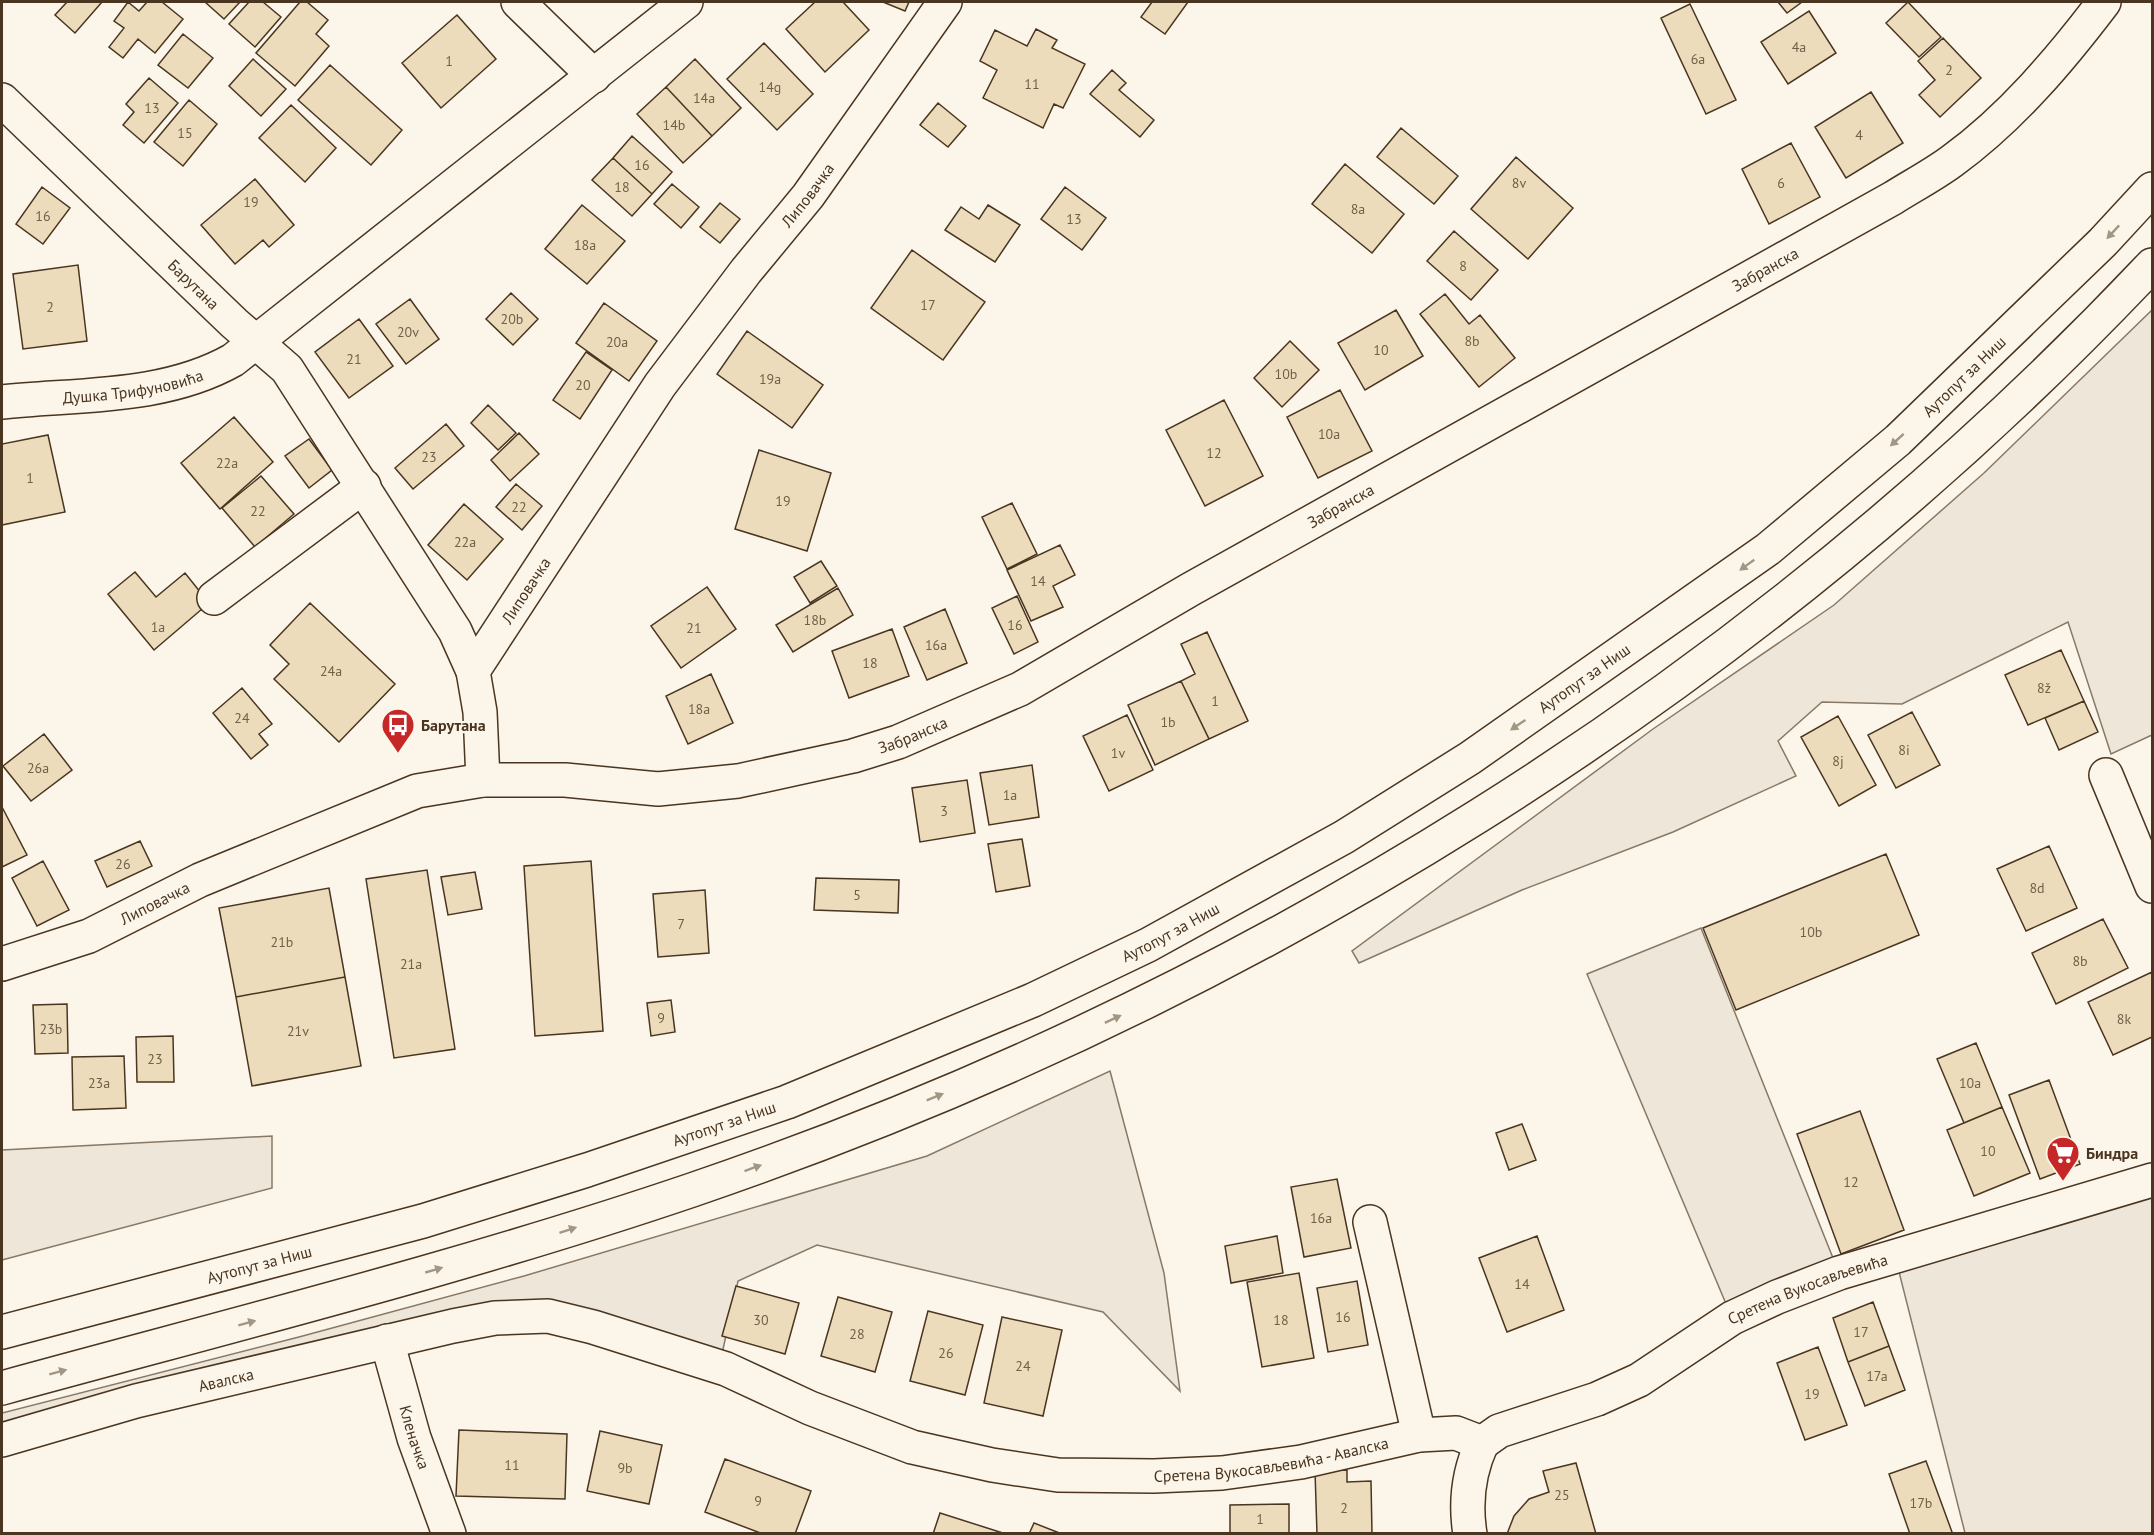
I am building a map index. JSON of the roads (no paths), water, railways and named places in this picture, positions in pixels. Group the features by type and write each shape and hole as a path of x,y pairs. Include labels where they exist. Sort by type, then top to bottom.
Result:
{"main road":[{"path":"518,2 594,76"},
{"name":"Душка Трифуновића","path":"2,402 155,388 182,382 217,369 256,344 686,2"},
{"name":"Липовачка","path":"473,671 660,385 746,271 808,196 945,2"},
{"name":"Забранска","path":"483,780 565,780 658,789 738,781 853,756 898,742 976,710 1080,655 1191,589 1603,362 1903,192 1952,161 2004,118 2056,62 2104,2"},
{"name":"Барутана","path":"2,100 256,344 287,369 455,631 473,671"},
{"name":"Аутопут за Ниш","path":"2,1332 423,1221 587,1170 787,1102 1033,1000 1148,945 1344,837 1470,758 1768,549 1898,440 2103,243 2152,189"},
{"path":"2,1388 326,1302 512,1247 694,1189 829,1140 1022,1061 1207,972 1333,902 1466,822 1631,715 1740,637 1857,541 1991,424 2152,265"},
{"path":"214,597 364,486"},
{"path":"473,671 480,712 483,780"},
{"path":"2106,775 2152,886"},
{"name":"Липовачка","path":"2,964 89,936 200,880 387,801 429,788 483,780"},
{"name":"Сретена Вукосављевића","path":"1482,1443 1499,1431 1598,1399 1639,1380 1731,1318 1808,1284 1839,1272 2152,1180"},
{"path":"1370,1222 1419,1435"},
{"name":"Сретена Вукосављевића - Авалска","path":"453,1326 495,1318 548,1316 559,1318 726,1369 810,1408 912,1447 992,1465 1058,1475 1154,1476 1222,1473 1301,1462 1419,1435 1456,1433 1482,1443"},
{"name":"Авалска","path":"2,1440 136,1401 453,1326"},
{"name":"Кленачка","path":"387,1341 414,1438 449,1533"},
{"path":"1470,1533 1468,1490 1475,1458 1482,1443"}],"place":[{"name":"Барутана","path":"398,754"},
{"name":"Биндра","path":"2063,1182"}]}
